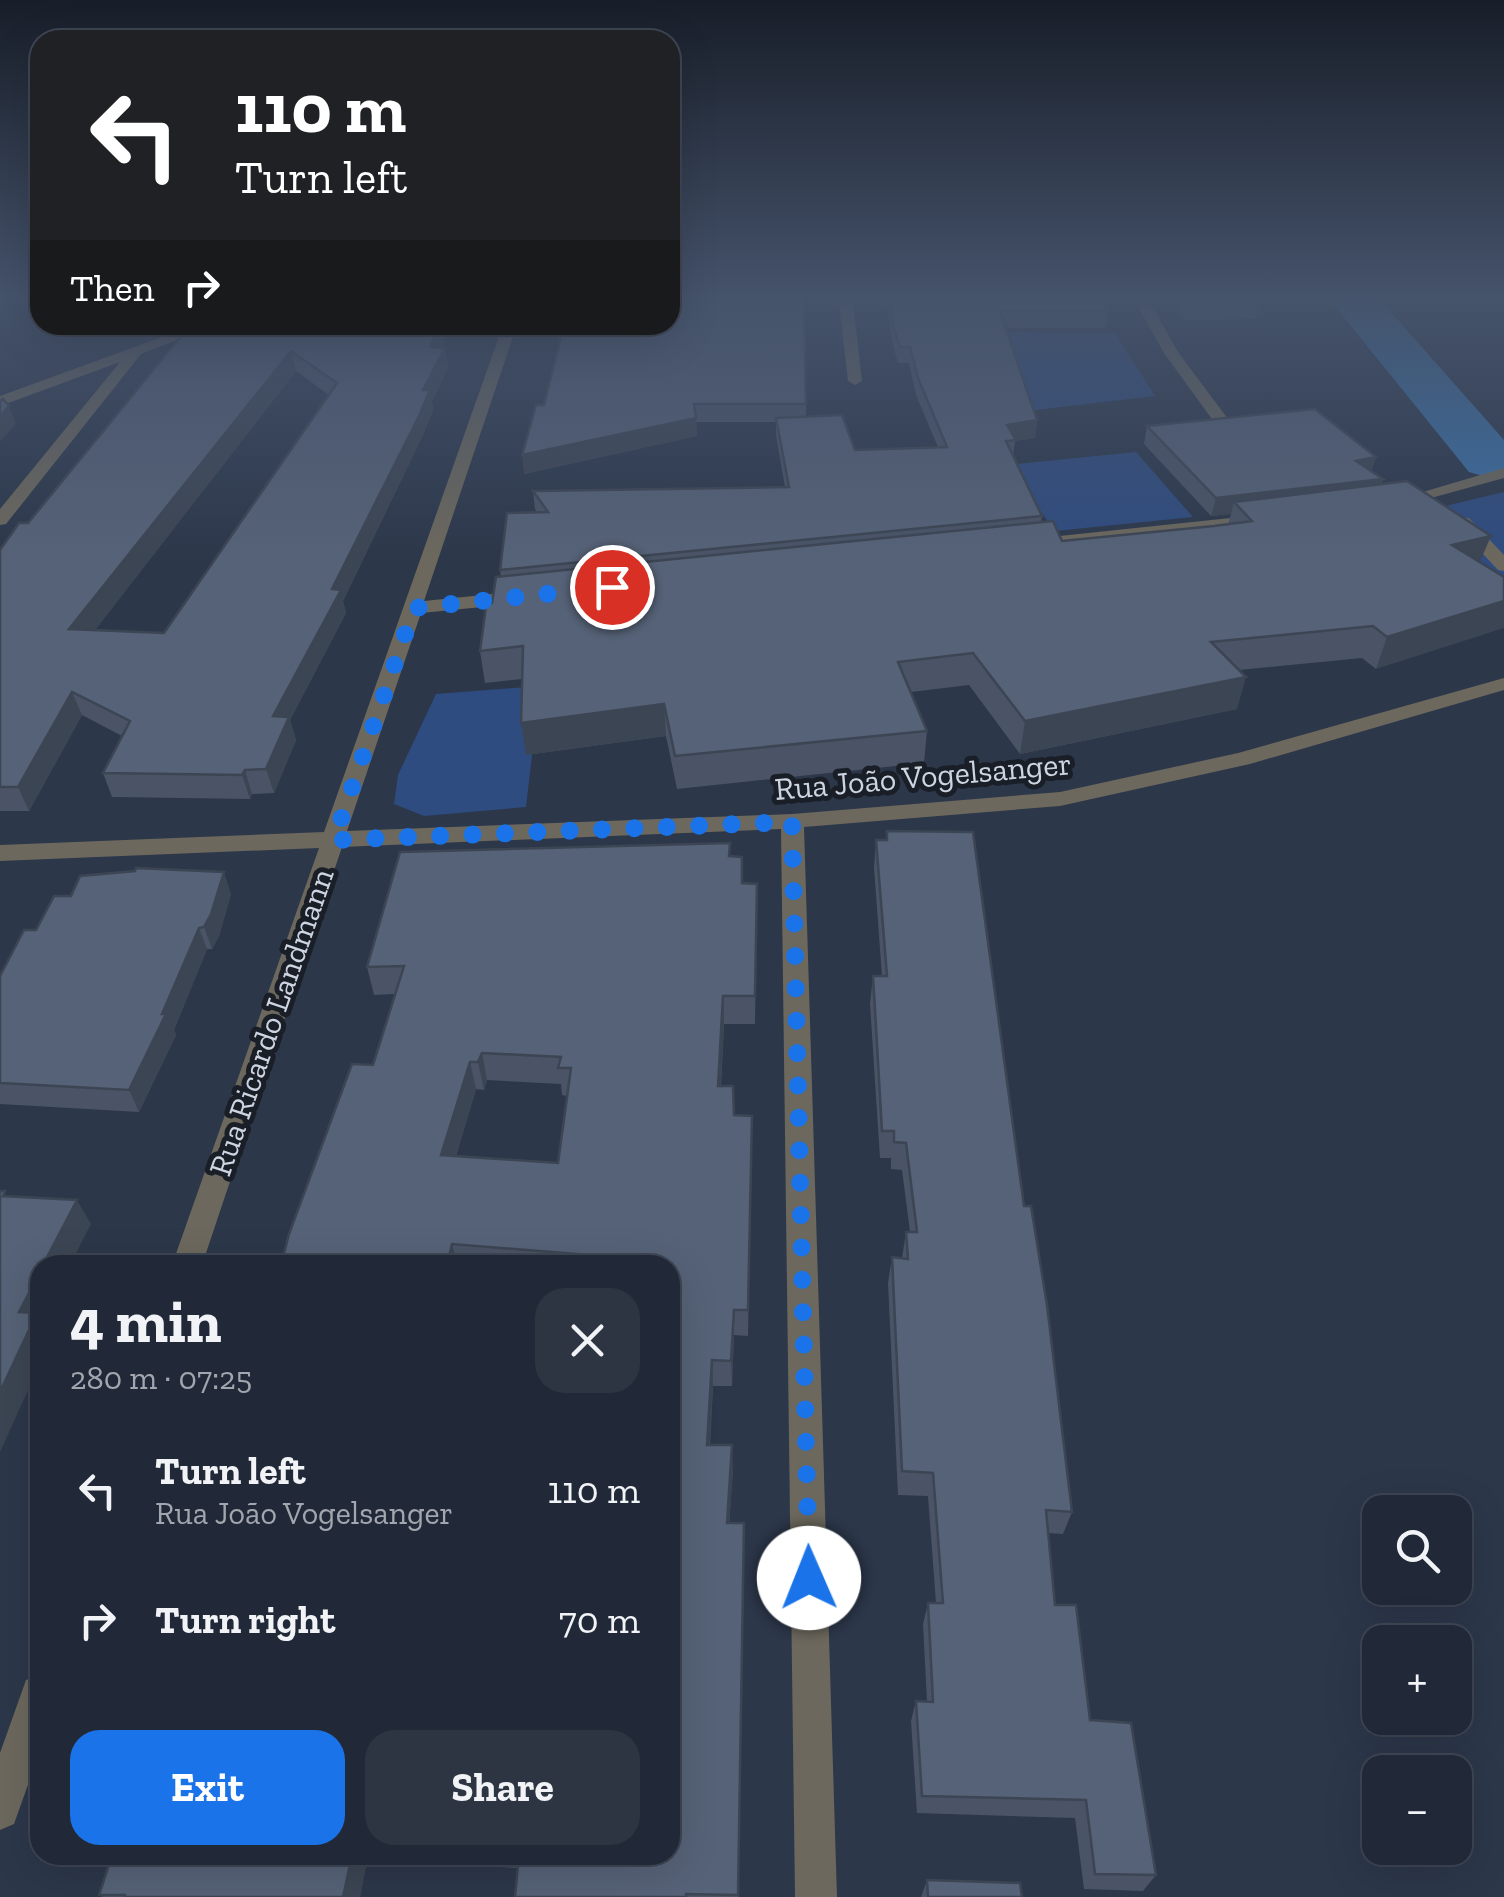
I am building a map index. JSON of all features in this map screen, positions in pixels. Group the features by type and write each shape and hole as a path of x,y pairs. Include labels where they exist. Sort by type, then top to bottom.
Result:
{"street":[{"path":"0,401 51,383"},
{"path":"0,520 111,383"},
{"name":"Rua Ricardo Landmann","path":"191,1255 490,383"},
{"path":"1193,383 1223,424"},
{"path":"1384,505 1504,473"},
{"path":"1436,494 1504,566"},
{"path":"1009,546 1287,517"},
{"path":"414,608 552,594"},
{"name":"Rua João Vogelsanger","path":"0,853 792,822 981,808 1140,785 1504,684"},
{"path":"792,822 816,1897"},
{"path":"0,1810 30,1723"}],"shaded area":[{"path":"1014,383 1146,383 1155,396 1028,411"},
{"path":"1136,452 1193,517 1055,531 1007,465"},
{"path":"1504,492 1504,612 1411,514"},
{"path":"540,686 526,807 424,816 394,804 398,775 436,694"}],"building":[{"path":"143,383 266,383 69,629 164,633 336,383 427,383 423,390 430,390 332,589 341,590 273,716 289,717 266,769 245,770 242,775 103,773 130,721 72,692 18,787 0,787 0,550 19,523 28,523"},
{"path":"550,383 806,383 806,404 694,404 696,418 522,455 536,405 544,405"},
{"path":"920,383 1024,383 1037,420 1007,425 1016,440 1006,441 1042,516 500,570 507,513 548,512 533,491 789,487 776,418 842,415 855,450 947,447"},
{"path":"3,399 9,406 0,416 0,401"},
{"path":"1315,409 1376,457 1356,461 1383,479 1216,498 1147,426"},
{"path":"1407,481 1491,536 1452,545 1504,577 1504,601 1387,637 1373,626 1211,642 1246,677 1025,721 973,653 898,662 927,731 675,756 664,704 521,723 523,646 480,651 486,606 492,603 496,577 1053,521 1062,541 1214,526 1252,521 1234,502"},
{"path":"887,831 973,832 1024,1206 1031,1206 1047,1305 1072,1512 1046,1510 1055,1605 1076,1605 1090,1720 1131,1723 1156,1875 1095,1874 1086,1800 922,1796 916,1701 933,1702 928,1603 943,1603 933,1473 902,1471 892,1257 908,1259 906,1232 917,1232 906,1143 894,1142 894,1131 882,1131 873,976 887,976 876,840 887,840"},
{"path":"730,843 729,856 742,857 742,883 757,884 755,996 723,996 718,1086 733,1086 734,1115 752,1116 748,1310 734,1310 731,1361 712,1360 707,1445 732,1445 727,1523 744,1523 738,1895 515,1897 518,1865 680,1865 680,1255 589,1255 452,1244 449,1255 284,1255 352,1064 373,1065 404,966 367,967 400,852","holes":["482,1053 561,1057 558,1068 571,1068 558,1163 441,1155 470,1062 478,1062"]},
{"path":"136,868 224,872 211,914 204,927 199,928 162,1014 166,1014 129,1090 0,1083 0,976 24,930 36,930 54,896 71,896 80,876"},
{"path":"0,1191 5,1191 3,1196 77,1200 48,1255 30,1255 30,1291 19,1312 30,1313 30,1328 0,1392"},
{"path":"109,1865 350,1865 343,1897 99,1895"},
{"path":"927,1880 1020,1883 1022,1897 928,1897"}],"waterway":[{"path":"1424,383 1490,460"}],"route":[{"path":"612,587 414,608 334,840 792,822 809,1578"}]}
